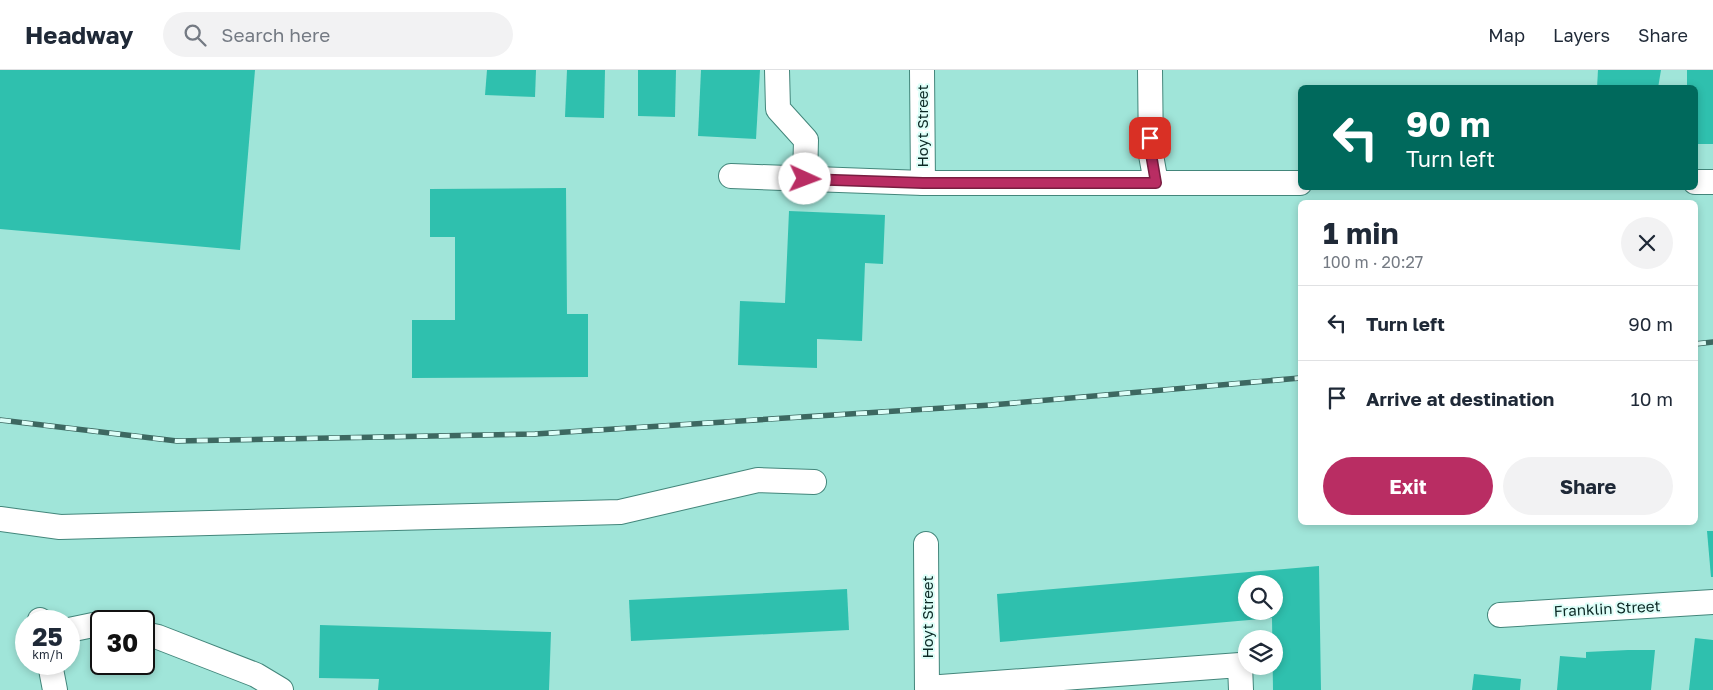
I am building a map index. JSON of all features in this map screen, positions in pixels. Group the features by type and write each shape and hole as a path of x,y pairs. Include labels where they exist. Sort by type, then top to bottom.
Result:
{"street":[{"path":"777,70 778,109 806,140 805,179"},
{"name":"Hoyt Street","path":"922,70 923,183"},
{"path":"1150,70 1151,154 1156,183"},
{"path":"731,176 923,183 1298,183"},
{"path":"1698,182 1713,182"},
{"path":"0,519 60,527 620,512 758,480 814,482"},
{"name":"Hoyt Street","path":"926,544 927,689"},
{"name":"Franklin Street","path":"1500,615 1713,602"},
{"path":"155,636 256,675 281,690"},
{"path":"927,689 1240,665 1241,690"},
{"path":"53,675 56,690"}],"building":[{"path":"0,70 255,70 240,250 0,229"},
{"path":"487,70 536,70 535,97 485,95"},
{"path":"567,70 605,70 604,118 565,117"},
{"path":"638,70 676,70 675,117 638,116"},
{"path":"701,70 760,70 756,139 698,136"},
{"path":"1598,70 1661,70 1658,85 1597,85"},
{"path":"1687,70 1713,70 1713,144 1698,144 1698,85 1687,85"},
{"path":"566,188 567,314 588,314 588,377 412,378 412,320 455,320 455,237 430,237 430,189"},
{"path":"789,211 885,215 883,264 865,263 862,341 817,339 817,368 738,365 740,301 785,303"},
{"path":"1707,531 1713,531 1713,577 1711,577"},
{"path":"1319,566 1321,690 1273,690 1273,675 1283,675 1283,630 1272,630 1272,620 1283,620 1283,575 1238,575 1238,620 1249,620 1000,642 997,594"},
{"path":"847,589 849,630 631,641 629,600"},
{"path":"320,625 551,632 549,690 378,690 379,679 319,678"},
{"path":"1695,638 1713,640 1713,690 1689,690"},
{"path":"1655,650 1651,690 1557,690 1560,656 1586,658 1586,652"},
{"path":"1474,674 1521,679 1520,690 1472,690"}],"railway":[{"path":"1698,344 1713,342"},
{"path":"0,420 177,441 535,434 991,405 1298,378"}],"route":[{"path":"805,179 923,183 1156,183 1150,138"}]}
